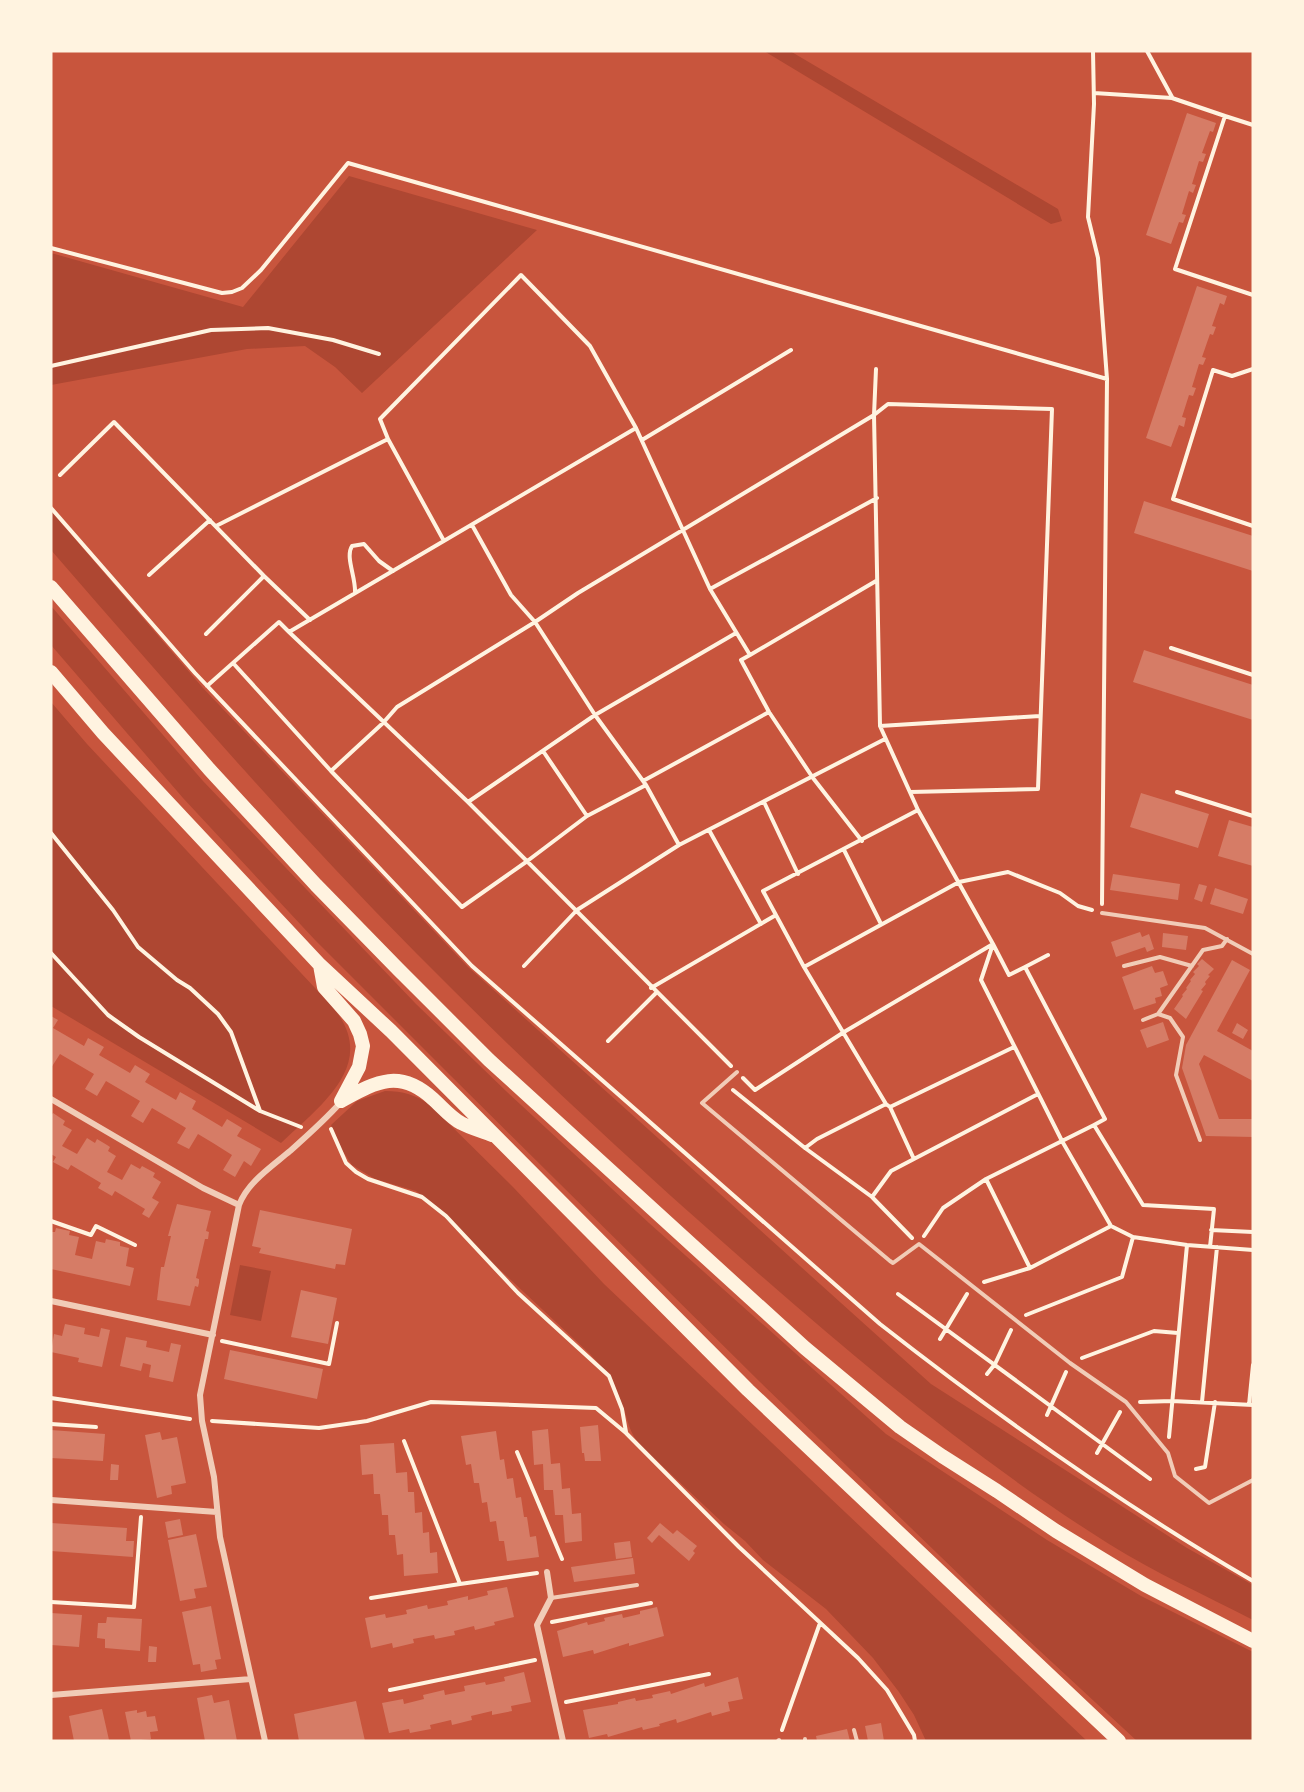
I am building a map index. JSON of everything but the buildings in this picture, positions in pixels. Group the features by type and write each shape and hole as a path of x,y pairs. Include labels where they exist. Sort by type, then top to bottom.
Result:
{"main road":[{"path":"51,587 209,769 315,885 398,969 489,1060 805,1348 900,1427 1056,1532 1145,1586 1253,1641"},
{"path":"51,672 103,733 320,965 391,1031 748,1390 1119,1741"},
{"path":"320,965 324,987 354,1021 363,1046 359,1067 341,1101"},
{"path":"341,1101 383,1081 404,1082 423,1090 460,1123 495,1136"}],"street":[{"path":"51,1099 203,1188 240,1205"},
{"path":"265,1741 220,1537 214,1477 202,1420 200,1395 243,1195 251,1185 324,1121 341,1101"},
{"path":"51,1301 212,1337"},
{"path":"51,1500 217,1512"},
{"path":"547,1572 551,1598 537,1625 563,1741"},
{"path":"51,1695 251,1679"}],"lane":[{"path":"1102,913 1205,928 1253,954"},
{"path":"1143,1020 1158,1014 1203,950 1222,946 1227,939"},
{"path":"1124,966 1160,957 1192,966"},
{"path":"1158,1014 1170,1018 1183,1037 1176,1075 1200,1140"},
{"path":"737,1072 702,1103 890,1261 893,1263 919,1244 1070,1363 1126,1402 1168,1453 1175,1476 1209,1503 1253,1480"},
{"path":"551,1598 637,1585"},
{"path":"854,1730 856,1741"}],"path":[{"path":"804,967 959,882 1008,872 1060,893 1077,906 1102,913 1107,379 1098,258 1088,217 1094,93 1093,51"},
{"path":"1147,51 1172,98"},
{"path":"1094,93 1172,98 1253,125"},
{"path":"1225,116 1175,269 1253,295"},
{"path":"51,248 222,293 232,292 242,288 261,270 348,164 1107,379"},
{"path":"444,541 388,439 380,419 521,275 590,346 642,440 710,589 750,655"},
{"path":"51,366 210,330 268,328 333,340 379,354"},
{"path":"642,440 791,350"},
{"path":"876,369 874,415 880,726 918,810 1009,975 1048,955"},
{"path":"1253,369 1232,376 1213,370 1173,498 1253,526"},
{"path":"331,771 397,707 682,529 874,415 888,404 1052,409 1038,789 910,792"},
{"path":"60,475 114,422 309,620"},
{"path":"289,632 636,428"},
{"path":"216,526 388,439"},
{"path":"710,589 877,498"},
{"path":"51,508 207,686 472,966 880,1324 1063,1461 1190,1544 1253,1581"},
{"path":"149,575 210,520"},
{"path":"472,525 511,595 535,622 595,715 645,783 680,845"},
{"path":"355,593 356,581 349,555 349,549 352,546 364,544 379,561 393,571"},
{"path":"206,634 264,576"},
{"path":"862,841 813,778 770,712 741,660 877,581"},
{"path":"207,686 279,622 468,802 755,1090 844,1032 993,944"},
{"path":"468,802 595,715 736,633"},
{"path":"1171,648 1253,675"},
{"path":"233,663 331,771 462,907 587,816 770,712"},
{"path":"880,726 1040,716"},
{"path":"524,966 577,910 680,845 885,739"},
{"path":"543,751 587,816"},
{"path":"1177,792 1253,816"},
{"path":"764,802 798,874"},
{"path":"913,1157 888,1106 804,967 763,891 918,810"},
{"path":"709,830 761,924"},
{"path":"51,834 106,901 138,947 190,988 218,1014 231,1032 260,1111"},
{"path":"844,850 881,924"},
{"path":"651,988 776,915"},
{"path":"993,944 981,980 1062,1141 1111,1226 1133,1237 1187,1245 1253,1250"},
{"path":"51,953 108,1015 139,1037 260,1111 312,1131"},
{"path":"724,1083 805,1148 872,1197 919,1244 943,1208 986,1179 1105,1119 1025,967"},
{"path":"608,1041 656,993"},
{"path":"805,1148 817,1138 1014,1047"},
{"path":"872,1197 891,1171 913,1157 1038,1094"},
{"path":"324,1121 330,1126 346,1163 356,1172 368,1179 422,1197 446,1216 518,1293 609,1376 622,1408 626,1433"},
{"path":"1094,1125 1143,1205 1214,1209 1210,1246"},
{"path":"986,1179 1030,1268"},
{"path":"51,1221 91,1235 96,1226 135,1245"},
{"path":"940,1339 972,1286 1030,1268 1111,1226"},
{"path":"1211,1230 1253,1232"},
{"path":"987,1374 995,1364 1016,1319 1122,1277 1133,1237"},
{"path":"1168,1453 1187,1245"},
{"path":"1202,1402 1217,1247"},
{"path":"898,1294 1150,1479"},
{"path":"212,1337 329,1364 337,1323"},
{"path":"1047,1415 1053,1406 1070,1363 1154,1331 1178,1333"},
{"path":"1097,1453 1126,1402 1215,1402 1251,1405 1253,1365"},
{"path":"51,1398 202,1420 319,1428 367,1421 431,1402 596,1408 626,1433 739,1547 858,1658 887,1690 914,1735 915,1741"},
{"path":"1196,1469 1205,1467 1215,1402"},
{"path":"51,1424 96,1427"},
{"path":"404,1441 460,1584"},
{"path":"517,1452 562,1558"},
{"path":"51,1602 134,1607 142,1507"},
{"path":"371,1598 547,1572"},
{"path":"537,1625 651,1603"},
{"path":"778,1740 820,1623"},
{"path":"390,1690 545,1658"},
{"path":"555,1704 709,1674"}],"shaded area":[{"path":"764,51 790,51 1058,209 1062,221 1051,224"},
{"path":"349,176 537,230 362,393 335,367 305,346 247,349 51,385 51,253 243,307"},
{"path":"51,511 203,688 468,967 931,1384 1187,1548 1253,1585 1253,1620 1126,1555 1008,1476 911,1402 817,1324 607,1138 492,1028 369,905 185,704 51,550"},
{"path":"51,606 203,781 416,1004 649,1223 886,1434 1047,1540 1141,1596 1253,1652 1253,1741 1137,1741 1000,1614 760,1382 315,940 183,798 51,645"},
{"path":"51,702 87,744 330,1004 345,1025 350,1045 348,1063 340,1081 313,1113 281,1143 51,1006"},
{"path":"385,1091 409,1094 430,1105 513,1187 604,1284 1087,1741 926,1741 914,1715 899,1692 873,1658 826,1609 763,1560 640,1445 630,1429 624,1408 612,1382 590,1354 416,1191 375,1179 352,1165 340,1147 331,1125 357,1101"},
{"path":"240,1265 271,1271 261,1321 230,1315"}]}
